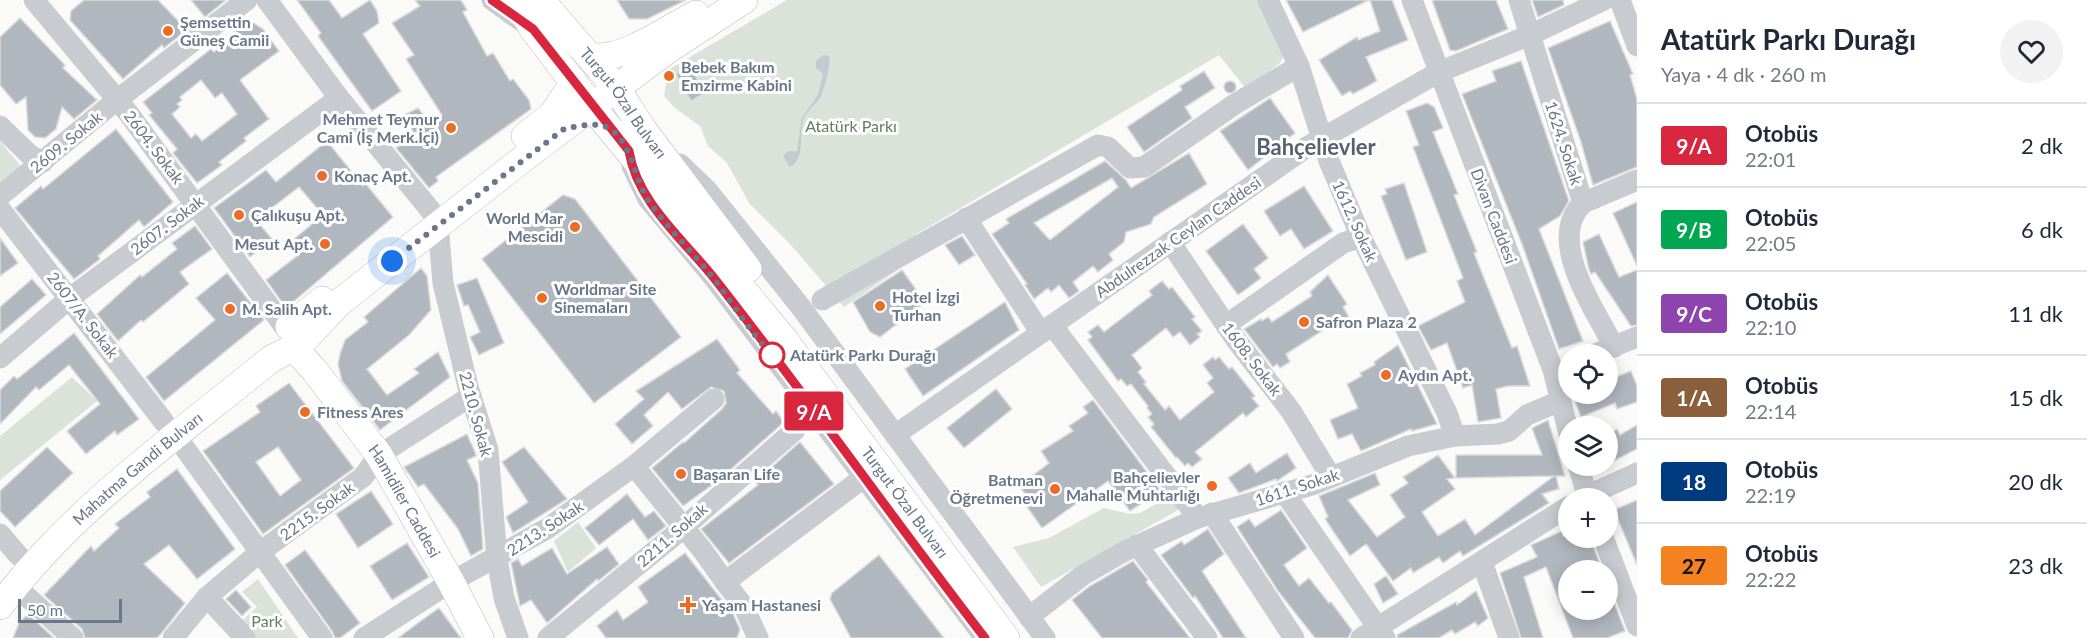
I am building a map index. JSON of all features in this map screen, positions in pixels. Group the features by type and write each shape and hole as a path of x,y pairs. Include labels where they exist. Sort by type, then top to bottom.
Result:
{"main road":[{"name":"Turgut Özal Bulvarı","path":"516,0 533,29 592,107 612,130 641,147 1034,620"},
{"name":"Turgut Özal Bulvarı","path":"541,0 617,89 641,147 1006,638"},
{"path":"590,56 602,59 618,55 724,0"},
{"name":"Mahatma Gandi Bulvarı","path":"435,218 564,129 666,51 744,0"},
{"name":"Mahatma Gandi Bulvarı","path":"5,591 19,556 72,503 294,338 552,115 574,82"},
{"path":"564,129 589,124 612,130"},
{"name":"Hamidiler Caddesi","path":"294,338 315,371 379,455 480,638"},
{"name":"Mahatma Gandi Bulvarı","path":"5,591 170,429"}],"street":[{"name":"2609. Sokak","path":"0,196 118,99 247,0"},
{"path":"267,0 339,98 435,218"},
{"path":"492,0 533,29"},
{"path":"557,0 570,35"},
{"name":"1612. Sokak","path":"1268,0 1299,66 1329,161 1361,237 1447,413 1455,436"},
{"name":"Divan Caddesi","path":"1412,0 1439,72 1558,360"},
{"name":"1624. Sokak","path":"1519,0 1583,203 1574,212 1569,226 1571,258 1603,344"},
{"name":"Abdulrezzak Ceylan Caddesi","path":"895,435 1307,147 1324,140 1439,72 1530,35 1604,0"},
{"path":"1620,0 1637,46"},
{"name":"2604. Sokak","path":"43,3 118,99 294,338"},
{"path":"822,300 1098,145 1108,147 1130,168 1144,167 1235,105 1299,66"},
{"name":"2607. Sokak","path":"0,358 70,298 339,98"},
{"path":"0,126 31,156 43,162"},
{"path":"985,638 714,278 648,199 631,164 641,147 664,148 707,190 800,306 1034,620 1045,638"},
{"path":"1583,203 1637,180"},
{"name":"2607/A. Sokak","path":"0,209 170,429 322,638"},
{"name":"2210. Sokak","path":"435,218 443,283 471,396 488,450 497,559 504,598 518,638"},
{"path":"966,218 1046,329 1205,516 1294,638"},
{"path":"1227,325 1343,243 1361,237"},
{"name":"1608. Sokak","path":"1170,243 1291,411 1331,477"},
{"path":"1618,345 1637,337"},
{"name":"2215. Sokak","path":"173,638 207,597 260,552 363,477 379,455 471,396"},
{"name":"2213. Sokak","path":"364,638 451,582 497,559 548,528 634,466 714,399"},
{"name":"1611. Sokak","path":"1034,620 1083,575 1137,545 1205,516 1331,477 1408,446 1455,436 1498,434 1509,431 1527,415 1558,402"},
{"name":"2211. Sokak","path":"548,638 795,430"},
{"path":"634,466 681,527 703,551 744,607 758,638"},
{"path":"1605,488 1637,473"},
{"path":"725,582 863,478"},
{"path":"1284,492 1382,631"},
{"path":"1361,638 1382,631 1482,562 1558,514"},
{"path":"0,534 19,556"},
{"path":"1137,545 1207,638"},
{"path":"1608,548 1632,600 1637,626"},
{"path":"1482,562 1509,638"},
{"path":"5,591 24,594 73,638"},
{"path":"207,597 245,638"},
{"path":"1622,638 1637,632"}],"green space":[{"name":"Atatürk Parkı","path":"787,0 1259,0 1286,51 1280,63 1246,89 1219,55 915,235 925,251 844,307 791,245 749,203 727,163 708,146 700,126 675,108 664,96 668,70"},
{"path":"0,141 25,171 0,189"},
{"path":"72,377 97,401 0,480 0,436"},
{"path":"1170,496 1180,509 1041,587 1013,547 1049,538 1104,508 1130,514 1140,513"},
{"path":"578,522 596,548 568,572 554,541"},
{"name":"Park","path":"258,579 298,638 252,638 239,623 257,607 242,592"}],"shaded area":[{"path":"823,55 829,56 830,59 824,88 821,96 804,118 799,156 792,166 789,166 783,156 788,151 797,151 802,118 818,95 823,74 816,68 816,61"}],"building":[{"path":"84,0 158,0 187,30 164,48 162,45 123,79 70,20 71,11"},
{"path":"191,0 226,0 205,17"},
{"path":"297,0 329,0 342,18 370,0 377,11 379,23 363,34 401,91 372,111 318,36 321,33"},
{"path":"415,0 461,0 467,10 463,12 487,56 493,53 510,81 513,79 529,100 531,109 436,177 438,181 429,188 396,148 415,135 404,115 418,108 430,123 442,115 406,59 414,55 392,23 420,6"},
{"path":"617,0 686,0 647,19 629,19"},
{"path":"1286,0 1369,0 1303,32"},
{"path":"1370,0 1392,0 1408,40 1366,57 1377,81 1353,94 1350,91 1342,96 1319,60 1357,37 1358,40 1380,31"},
{"path":"1432,0 1496,0 1508,29 1456,51 1450,50"},
{"path":"1532,0 1563,0 1564,5 1538,17"},
{"path":"20,18 65,65 63,68 97,100 74,119 62,107 56,129 45,138 35,137 28,130 26,97 16,104 0,85 0,37"},
{"path":"250,21 263,29 279,51 240,80 269,119 244,138 246,141 219,162 222,165 197,183 173,153 177,149 149,115 152,113 143,102 211,49 214,52 235,36 233,33","holes":["201,80 215,98 222,93 237,114 202,141 196,134 191,138 172,114 180,107 177,104 182,100 180,97"]},
{"path":"1610,21 1633,74 1630,75 1637,99 1637,167 1593,185 1581,142 1548,48"},
{"path":"1521,61 1569,201 1560,216 1539,229 1583,341 1574,344 1558,344 1558,346 1522,244 1462,94 1496,81 1492,71"},
{"path":"690,66 705,93 691,101 676,74"},
{"path":"1204,71 1215,88 1185,107 1192,118 1144,152 1127,127 1182,90 1180,86"},
{"path":"1232,81 1236,87 1232,93 1228,93 1224,85"},
{"path":"1270,98 1295,133 1248,170 1220,131"},
{"path":"1427,103 1434,107 1443,128 1433,132 1458,194 1454,195 1477,252 1474,253 1512,348 1517,346 1530,386 1508,386 1496,389 1501,418 1478,422 1472,385 1463,388 1447,343 1431,350 1418,326 1465,302 1457,281 1463,278 1413,147 1419,145 1406,111"},
{"path":"116,129 173,202 144,227 139,220 98,256 100,259 74,279 15,208 41,186 43,189"},
{"path":"327,141 363,186 365,183 393,217 286,308 266,280 297,256 288,244 323,215 299,187 256,220 272,239 250,257 214,208 266,170 276,182"},
{"path":"1189,153 1207,184 1154,217 1151,224 1126,232 1124,242 1109,254 1113,260 1098,272 1093,266 1073,282 1079,291 1069,298 1059,285 1051,292 1048,288 1034,299 1025,285 1027,284 992,234 1009,223 1006,219 1105,161 1126,180 1131,188","holes":["1112,178 1118,187 1050,240 1034,223"]},
{"path":"1404,183 1427,252 1406,260 1381,196 1387,194 1385,189"},
{"path":"1304,186 1333,231 1304,249 1291,229 1280,236 1264,211"},
{"path":"563,195 575,199 681,337 594,403 482,259"},
{"path":"1637,202 1637,266 1613,213"},
{"path":"1243,224 1268,258 1254,269 1261,278 1238,295 1206,251"},
{"path":"195,226 212,249 180,272 189,284 143,322 141,320 118,341 97,314 140,275 142,277 177,249 172,243"},
{"path":"1599,234 1619,277 1637,270 1637,325 1631,326 1595,272 1591,274 1589,270 1583,242"},
{"path":"962,236 975,255 959,265 945,245"},
{"path":"0,238 18,263 0,276"},
{"path":"421,268 427,276 431,310 409,335 367,369 387,395 419,373 414,369 438,352 450,377 380,430 342,381 338,364 340,354 345,340 368,322 364,317"},
{"name":"Hotel İzgi Turhan","path":"902,270 925,302 880,337 870,332 853,302"},
{"path":"227,273 264,320 164,401 146,377 215,320 196,298"},
{"name":"Safron Plaza 2","path":"1328,275 1347,304 1343,307 1349,317 1338,323 1337,321 1286,354 1290,362 1280,368 1277,364 1273,367 1244,329 1268,317 1272,322 1312,296 1310,292"},
{"path":"477,278 504,343 479,355 470,337 480,332 468,305 464,306 457,285"},
{"path":"32,279 46,295 0,334 0,307"},
{"path":"1162,281 1169,289 1172,287 1195,317 1192,319 1202,331 1197,334 1200,337 1190,345 1180,332 1173,337 1166,328 1132,355 1142,368 1138,372 1146,382 1144,384 1165,410 1169,406 1180,420 1214,392 1207,383 1213,378 1203,365 1213,357 1215,360 1219,357 1229,369 1232,367 1255,396 1252,398 1259,406 1246,417 1243,413 1195,452 1202,459 1192,467 1188,463 1185,466 1176,458 1151,427 1154,424 1148,417 1152,414 1148,406 1131,384 1127,386 1121,379 1118,381 1088,340 1092,337 1088,332 1098,325 1104,332 1152,295 1149,291"},
{"path":"1005,302 1019,330 923,396 905,369"},
{"path":"74,333 139,419 117,435 115,431 86,454 67,431 100,404 69,365 39,390 36,387 0,424 0,390 14,376 17,379"},
{"path":"717,339 740,370 737,373 773,414 776,411 784,422 719,480 683,506 652,468 722,409 726,403 724,391 711,387 682,409 668,392 644,415 653,426 632,444 615,424 644,399 636,391"},
{"path":"1398,345 1437,424 1412,431 1411,429 1361,451 1352,434 1338,439 1330,420 1358,408 1347,384 1362,376 1360,373 1375,365 1374,362"},
{"path":"1631,371 1637,386 1637,402 1617,409 1615,404 1618,404 1618,376"},
{"path":"289,383 354,468 263,534 203,451 260,412 256,406","holes":["278,447 301,480 280,496 256,462"]},
{"path":"996,389 1012,409 964,448 947,428"},
{"path":"1093,400 1161,491 1130,511 1108,481 1042,528 1025,504 1030,500 1019,486 1049,463 1041,451 1073,431 1069,426 1088,413 1083,407"},
{"path":"1576,404 1613,404 1583,416 1581,416"},
{"path":"1548,420 1558,453 1558,476 1556,476 1559,488 1542,494 1549,503 1463,556 1460,551 1443,563 1439,557 1413,573 1411,568 1393,581 1366,544 1350,556 1325,519 1328,517 1319,496 1375,473 1380,485 1348,500 1377,537 1405,517 1390,495 1408,483 1403,477 1438,455 1455,478 1447,479 1455,489 1422,512 1438,536 1465,519 1475,535 1554,476 1456,478 1456,455 1542,455 1532,428"},
{"path":"1637,425 1637,449 1618,459 1618,431 1620,435"},
{"path":"467,434 476,456 467,460 478,483 483,549 471,556 458,529 424,484 418,487 404,467"},
{"path":"800,442 834,484 729,563 701,529 758,485 755,482"},
{"path":"47,447 73,473 15,527 0,511 0,491"},
{"path":"524,447 567,499 513,533 506,517 528,502 502,462"},
{"path":"1287,453 1296,468 1277,481 1276,479 1239,493 1228,478 1250,463 1256,473"},
{"path":"177,469 235,549 197,579 169,545 144,564 185,603 161,634 157,638 85,638 82,629 44,595 91,546 94,551 119,528 115,524 150,497 147,492"},
{"path":"371,491 393,524 358,548 336,514"},
{"path":"627,494 645,517 654,511 666,526 648,540 633,519 599,545 585,528"},
{"path":"1637,500 1637,565 1618,520 1618,508"},
{"path":"1281,510 1307,548 1284,565 1299,586 1309,578 1329,603 1331,602 1352,630 1348,638 1315,638 1278,591 1237,527 1249,519 1255,527"},
{"path":"1208,529 1224,554 1202,571 1246,638 1223,638 1195,596 1193,598 1161,555 1182,541 1184,545"},
{"path":"1558,533 1558,548 1594,548 1598,560 1558,560 1558,599 1546,567 1524,577 1543,638 1521,638 1500,573 1537,557 1531,545"},
{"path":"407,543 429,577 392,600 370,566"},
{"path":"607,547 619,564 598,581 597,579 547,623 531,600 520,606 511,563 518,559 522,566 552,548 567,574"},
{"path":"305,550 360,623 340,638 335,638 285,565"},
{"name":"Yaşam Hastanesi","path":"685,553 733,614 740,629 737,638 606,638 597,626 617,610 623,620 648,602 638,587"},
{"path":"879,555 944,638 851,638 830,599 832,593"},
{"path":"1133,561 1148,580 1146,582 1190,638 1102,638 1072,600 1090,586"},
{"path":"1386,576 1398,594 1383,603 1374,584"},
{"path":"236,590 251,607 242,616 226,599"},
{"path":"1476,591 1488,618 1478,626 1475,622 1455,634 1452,630 1439,638 1398,638 1397,635 1456,602 1457,605"},
{"path":"439,608 461,638 398,638 418,623"},
{"path":"1618,612 1625,631 1607,638 1573,638 1566,620 1618,620"},
{"path":"28,614 54,638 13,638 19,623"}],"bus line":[{"name":"9/A","path":"492,0 533,29 592,107 629,151 631,164 648,199 714,278 985,638"}],"place":[{"name":"Şemsettin Güneş Camii","path":"168,31"},
{"name":"Bebek Bakım Emzirme Kabini","path":"669,76"},
{"name":"Mehmet Teymur Cami (İş Merk.İçi)","path":"451,128"},
{"name":"Konaç Apt.","path":"322,176"},
{"name":"Çalıkuşu Apt.","path":"239,215"},
{"name":"World Mar Mescidi","path":"575,227"},
{"name":"Mesut Apt.","path":"325,244"},
{"name":"Worldmar Site Sinemaları","path":"542,298"},
{"name":"Hotel İzgi Turhan","path":"880,306"},
{"name":"M. Salih Apt.","path":"230,309"},
{"name":"Safron Plaza 2","path":"1304,322"},
{"name":"Atatürk Parkı Durağı","path":"772,355"},
{"name":"Aydın Apt.","path":"1386,375"},
{"name":"Fitness Ares","path":"305,412"},
{"name":"Başaran Life","path":"681,474"},
{"name":"Bahçelievler Mahalle Muhtarlığı","path":"1212,486"},
{"name":"Batman Öğretmenevi","path":"1055,489"},
{"name":"Yaşam Hastanesi","path":"688,605"}],"district":[{"name":"Bahçelievler","path":"1316,147"}],"route":[{"path":"392,261 564,129 589,124 602,127 612,130 629,151 631,164 648,199 714,278 772,355"}]}
